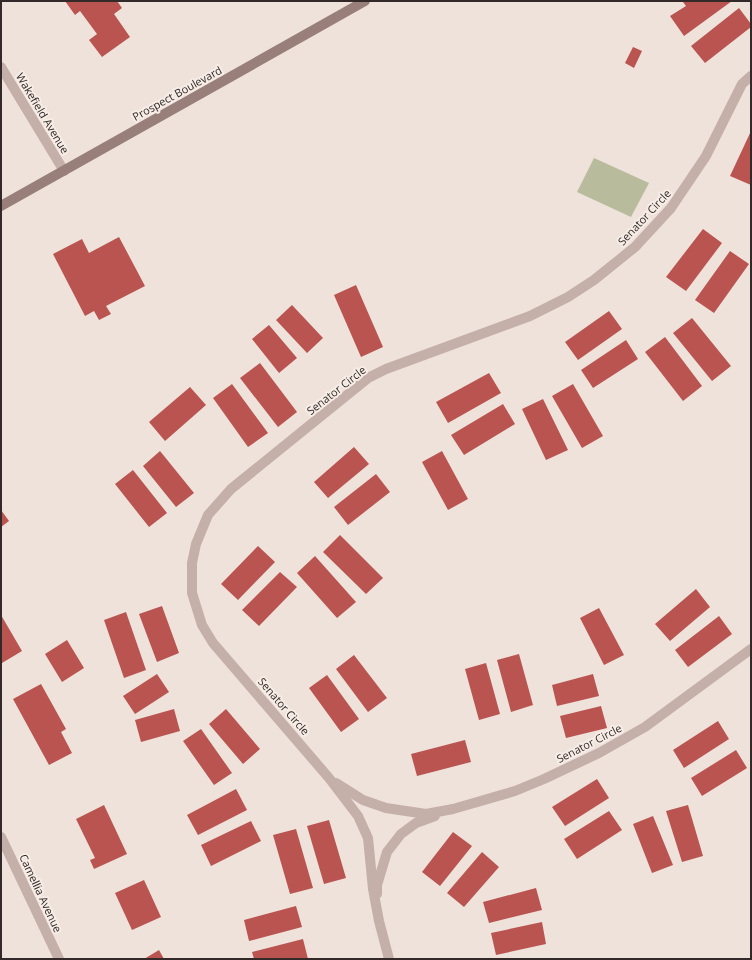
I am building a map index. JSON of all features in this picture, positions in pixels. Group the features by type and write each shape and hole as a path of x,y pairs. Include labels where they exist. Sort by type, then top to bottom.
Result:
{"main road":[{"name":"Prospect Boulevard","path":"1,206 365,1"}],"street":[{"name":"Wakefield Avenue","path":"1,67 64,171"},
{"name":"Senator Circle","path":"389,959 379,921 373,889 368,838 358,816 329,778 213,643 202,624 192,593 192,563 196,544 208,515 231,489 368,378 386,369 530,316 568,297 594,280 635,247 671,208 706,156 742,84 751,76"},
{"name":"Senator Circle","path":"329,778 363,800 386,808 426,814 453,809 515,791 600,753 646,727 751,649"},
{"path":"379,921 377,886 387,852 401,834 416,823 453,809"},
{"name":"Camellia Avenue","path":"1,837 59,959"}],"green space":[{"path":"594,158 649,183 631,217 577,192"}],"building":[{"path":"65,1 117,1 122,8 114,14 130,37 102,57 89,40 97,34 80,11 75,15"},
{"path":"732,1 684,36 670,16 686,6 683,2"},
{"path":"739,8 751,24 751,27 705,63 691,46"},
{"path":"633,47 642,51 634,68 625,63"},
{"path":"751,131 751,185 730,176"},
{"path":"703,229 722,243 686,291 666,277"},
{"path":"119,237 145,286 106,306 111,314 99,320 94,311 85,316 53,254 82,239 89,253"},
{"path":"730,251 749,264 714,313 695,300"},
{"path":"356,285 383,347 361,357 334,295"},
{"path":"292,305 323,338 307,353 276,320"},
{"path":"609,311 622,329 578,360 565,342"},
{"path":"692,318 731,366 712,381 673,333"},
{"path":"269,325 297,358 279,373 252,339"},
{"path":"665,337 702,386 683,401 645,352"},
{"path":"626,340 638,359 593,388 581,370"},
{"path":"260,363 297,412 278,427 240,378"},
{"path":"489,373 501,393 448,423 436,402"},
{"path":"232,384 268,433 248,447 213,398"},
{"path":"573,384 603,436 582,448 552,396"},
{"path":"190,387 206,405 165,441 149,422"},
{"path":"543,399 568,450 546,460 522,409"},
{"path":"503,404 515,424 464,455 451,435"},
{"path":"354,447 369,464 328,498 314,482"},
{"path":"160,451 194,493 176,507 143,466"},
{"path":"442,451 468,499 448,510 422,462"},
{"path":"133,470 167,513 149,527 115,484"},
{"path":"376,474 390,492 348,525 334,507"},
{"path":"1,510 9,521 1,527"},
{"path":"340,535 383,578 366,594 323,552"},
{"path":"258,546 275,562 238,600 221,584"},
{"path":"315,556 356,602 337,618 297,573"},
{"path":"280,572 297,587 259,626 242,610"},
{"path":"696,589 710,607 670,641 655,624"},
{"path":"162,606 179,653 157,662 139,614"},
{"path":"599,608 624,655 604,665 580,618"},
{"path":"126,612 146,670 124,678 104,620"},
{"path":"1,615 22,651 2,663 1,661"},
{"path":"719,616 732,634 688,667 675,650"},
{"path":"67,640 84,668 62,682 45,654"},
{"path":"519,654 533,705 511,712 497,660"},
{"path":"354,655 387,698 368,712 336,669"},
{"path":"486,663 500,714 479,720 465,669"},
{"path":"157,674 169,692 135,714 123,696"},
{"path":"593,674 599,696 557,706 552,685"},
{"path":"327,675 359,719 341,732 309,688"},
{"path":"41,684 66,729 61,732 72,753 49,765 13,699"},
{"path":"601,706 607,728 566,738 560,716"},
{"path":"174,709 180,731 141,742 135,720"},
{"path":"226,709 260,749 243,764 209,724"},
{"path":"718,721 729,739 684,768 673,750"},
{"path":"201,729 232,773 214,785 183,741"},
{"path":"465,740 471,762 417,776 411,754"},
{"path":"736,750 747,768 702,796 691,778"},
{"path":"597,779 609,798 565,826 552,807"},
{"path":"236,789 247,810 198,835 187,815"},
{"path":"104,805 127,854 94,869 90,860 95,858 76,819"},
{"path":"688,805 703,856 682,862 666,811"},
{"path":"609,811 622,830 577,859 564,839"},
{"path":"653,816 673,865 652,873 633,824"},
{"path":"329,820 346,878 324,884 307,826"},
{"path":"251,821 261,841 211,866 201,845"},
{"path":"296,829 313,888 290,894 273,835"},
{"path":"453,832 472,846 440,886 422,872"},
{"path":"482,852 499,867 464,907 447,893"},
{"path":"144,880 161,917 132,930 115,893"},
{"path":"536,888 542,910 489,923 483,902"},
{"path":"296,906 302,927 249,941 244,920"},
{"path":"542,922 546,944 496,955 491,933"},
{"path":"303,939 308,959 254,959 252,952"},
{"path":"159,950 164,959 144,959"}]}
